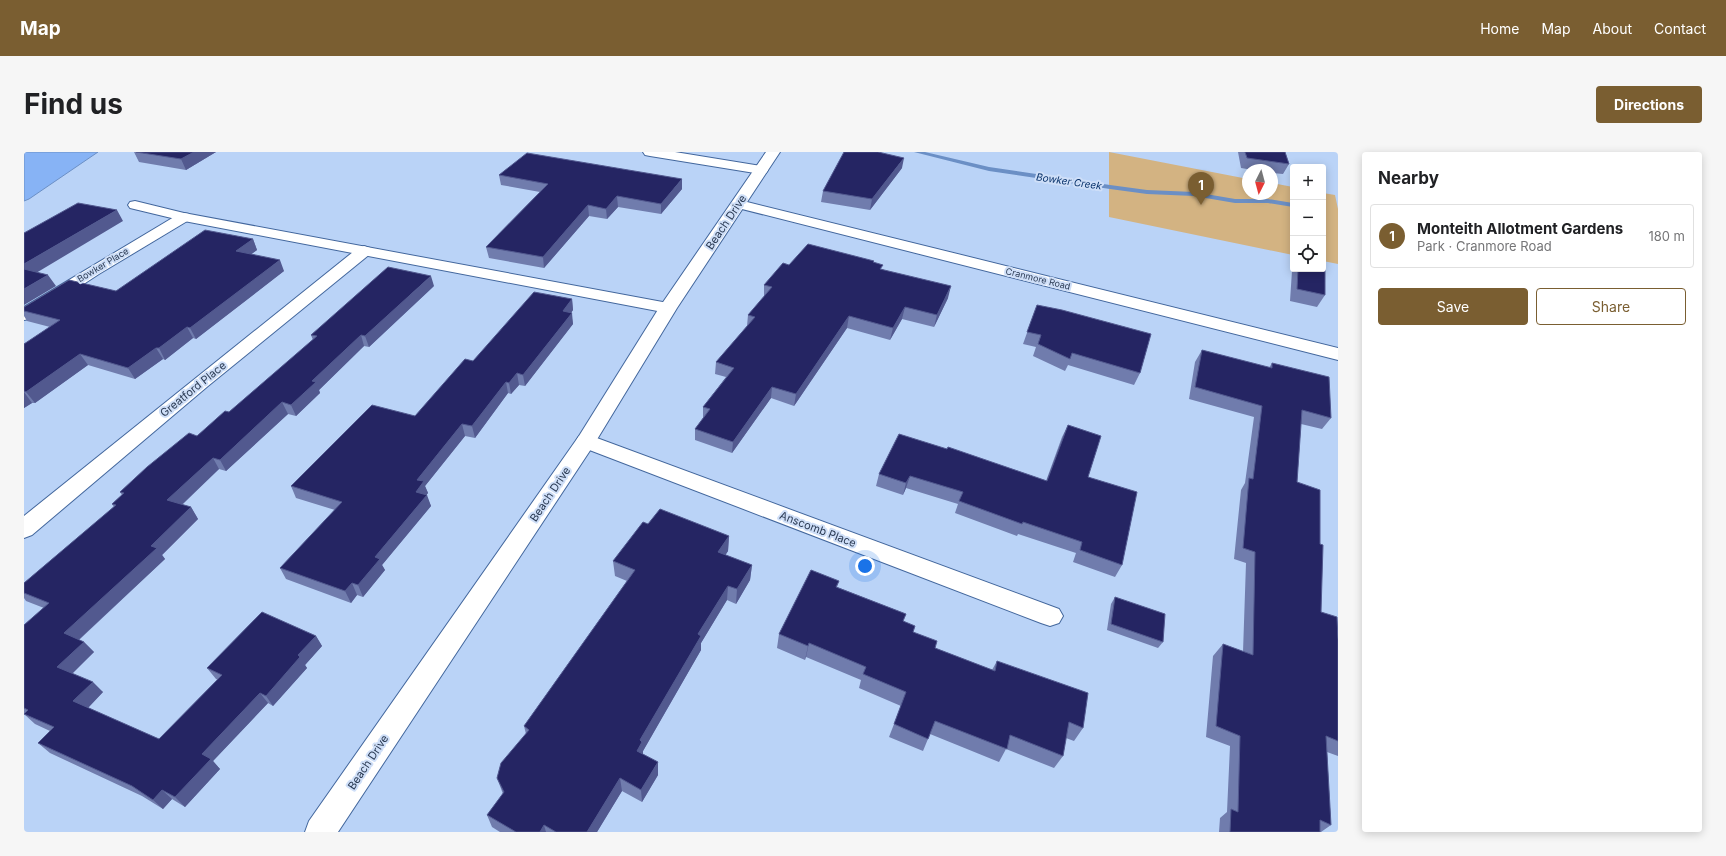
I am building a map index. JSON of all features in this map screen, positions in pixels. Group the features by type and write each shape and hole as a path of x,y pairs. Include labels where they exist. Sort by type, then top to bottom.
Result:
{"street":[{"path":"650,152 761,170"},
{"name":"Beach Drive","path":"320,832 586,441 668,308 773,152"},
{"name":"Cranmore Road","path":"738,204 1338,354"},
{"name":"Bowker Place","path":"24,315 93,270 184,217"},
{"name":"Greatford Place","path":"24,529 201,382 364,251"},
{"name":"Anscomb Place","path":"586,441 1050,616"}],"lane":[{"path":"135,205 184,217 668,308"}],"shaded area":[{"path":"1109,152 1242,178 1242,200 1278,200 1278,184 1290,186 1290,254 1109,217"},
{"path":"1326,194 1335,195 1338,209 1338,264 1326,262"}],"water":[{"path":"24,152 98,152 24,201"}],"building":[{"path":"136,152 194,152 181,159"},
{"path":"844,152 878,152 904,158 872,199 823,191"},
{"path":"1245,152 1285,152 1289,164 1247,158"},
{"path":"527,153 682,179 661,204 617,196 606,209 588,205 543,257 486,247 548,184 499,175"},
{"path":"78,203 117,210 24,264 24,233"},
{"path":"205,230 253,239 236,251 280,260 190,328 187,327 159,348 156,348 128,368 80,354 26,392 24,391 24,344 60,320 24,311 24,307 69,280 116,291"},
{"path":"808,244 874,261 873,262 883,265 880,269 951,286 937,315 905,307 893,328 849,316 796,394 772,387 733,442 695,429 710,409 703,407 734,368 716,362 755,317 748,315 772,287 764,285 783,263 789,265"},
{"path":"388,267 431,276 365,336 361,335 312,381 316,382 291,405 282,402 220,460 213,458 167,500 191,507 151,546 157,548 64,633 84,642 57,667 93,682 73,701 159,739 222,675 207,668 262,612 316,636 298,655 300,657 266,696 260,693 202,754 211,759 175,797 162,790 153,800 132,786 38,743 54,727 24,714 28,710 24,708 24,625 49,603 24,593 24,583 116,505 112,504 124,493 120,492 147,467 189,433 197,436 225,411 229,412 317,336 311,335"},
{"path":"24,269 48,275 24,289"},
{"path":"1298,272 1325,272 1325,295 1297,289"},
{"path":"534,292 572,299 563,311 572,313 523,375 517,373 509,383 506,382 472,426 462,424 417,480 424,481 416,492 427,495 375,557 380,559 358,585 352,583 345,591 280,568 342,502 291,486 372,405 415,416 465,359 473,361"},
{"path":"1037,305 1062,310 1151,334 1140,373 1072,353 1070,359 1038,344 1041,335 1027,332"},
{"path":"1202,350 1272,368 1272,363 1329,377 1331,418 1302,410 1297,482 1320,490 1320,544 1323,545 1321,612 1337,617 1338,741 1326,736 1331,825 1320,820 1320,832 1230,832 1231,809 1238,812 1240,736 1216,726 1223,644 1253,655 1255,552 1243,548 1249,478 1253,479 1262,406 1195,387"},
{"path":"1068,425 1101,436 1088,477 1137,492 1122,565 1080,550 1082,542 1023,522 1022,524 959,501 963,492 910,476 906,483 879,474 899,434 947,449 948,447 1047,481"},
{"path":"660,509 729,536 718,552 752,565 737,589 728,586 698,634 701,636 640,740 642,742 637,751 658,762 641,790 620,778 587,832 556,832 544,825 540,832 516,832 487,815 504,792 497,778 501,763 529,730 524,726 635,570 613,561 643,522 648,524"},
{"path":"811,570 839,581 836,587 906,614 903,621 915,626 913,632 937,641 935,648 995,671 997,661 1088,693 1083,728 1069,722 1063,756 1010,735 1007,749 935,721 928,739 894,724 906,692 863,674 866,667 809,643 808,646 779,634"},
{"path":"1115,597 1165,614 1163,642 1111,624"}],"waterway":[{"name":"Bowker Creek","path":"917,152 989,169 1110,187 1147,192 1194,194 1235,201 1268,201 1290,205"}],"place":[{"name":"Monteith Allotment Gardens","path":"1201,205"}]}
